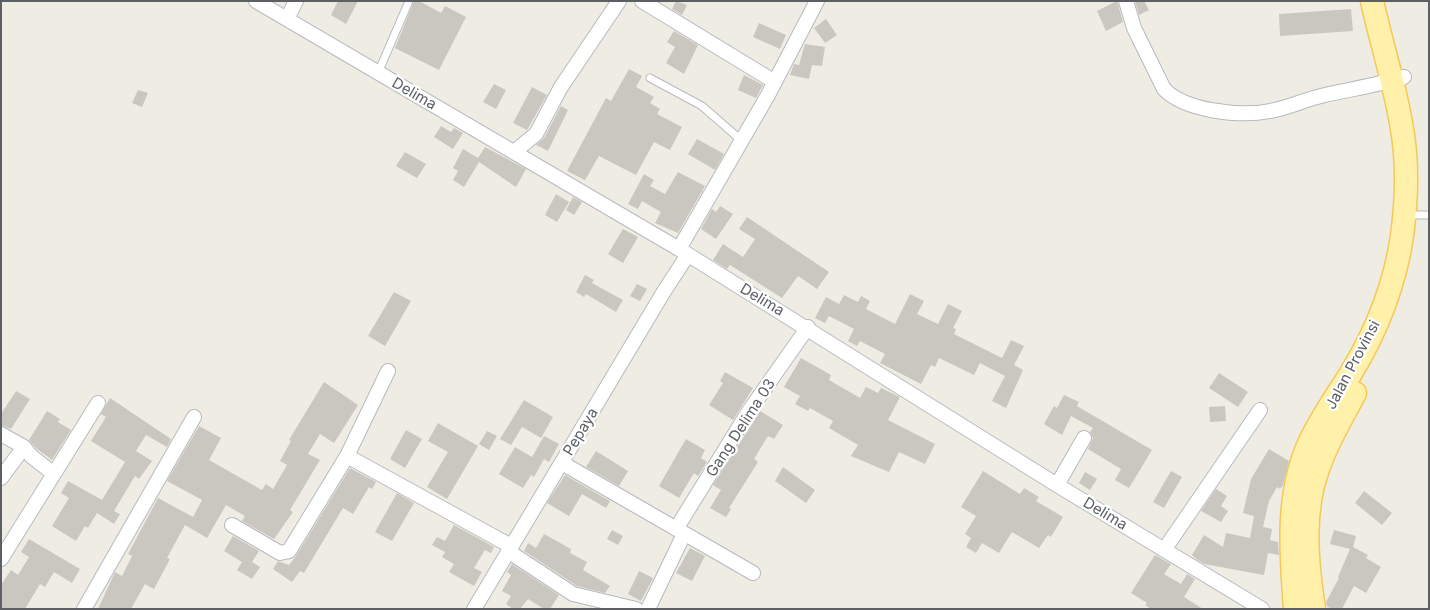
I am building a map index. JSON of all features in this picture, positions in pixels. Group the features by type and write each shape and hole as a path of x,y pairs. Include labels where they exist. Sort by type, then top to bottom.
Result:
{"main road":[{"name":"Jalan Provinsi","path":"1314,609 1299,534 1308,519 1318,470 1327,446 1373,364 1399,304 1423,215 1417,138 1372,1"},
{"name":"Jalan Provinsi","path":"1294,609 1299,534 1299,472 1307,447 1360,358 1377,322 1389,289 1402,236 1405,203 1405,160 1398,79 1385,1"}],"street":[{"name":"Delima","path":"256,1 808,327 1057,485 1262,609"},
{"path":"287,19 296,1"},
{"path":"514,152 536,134 561,87 619,1"},
{"path":"642,1 775,82"},
{"name":"Pepaya","path":"474,609 663,293 817,1"},
{"path":"1126,1 1134,28 1164,89 1169,94 1193,107 1254,113 1269,111 1302,100 1398,79"},
{"name":"Gang Delima 03","path":"648,609 680,532 749,411 808,327"},
{"path":"232,526 280,553 287,553 348,456 388,371"},
{"path":"1,559 98,403"},
{"path":"1164,550 1260,410"},
{"path":"84,609 194,417"},
{"path":"1,434 24,447 31,456 54,474"},
{"path":"1057,485 1084,438"},
{"path":"1,478 24,447"},
{"path":"348,456 510,549 573,594 636,609"},
{"path":"562,463 753,573"}],"lane":[{"path":"378,73 409,1"},
{"path":"650,78 702,106 742,141"}],"building":[{"path":"338,1 358,1 346,24 331,15"},
{"path":"414,1 419,1 441,13 445,6 466,17 439,70 395,48"},
{"path":"676,1 687,5 682,15 672,9"},
{"path":"1117,1 1123,22 1106,31 1097,11"},
{"path":"1135,1 1144,1 1149,10 1139,15"},
{"path":"1351,9 1353,31 1280,36 1279,14"},
{"path":"826,19 837,35 825,43 814,28"},
{"path":"759,23 786,35 780,49 753,37"},
{"path":"674,31 698,45 684,74 666,63 675,47 667,42"},
{"path":"805,44 825,47 822,66 812,65 809,79 790,75 794,64 799,65"},
{"path":"629,69 642,76 636,87 654,97 650,103 660,109 657,114 682,127 670,150 654,142 636,175 599,156 585,180 567,171 606,98 611,101"},
{"path":"744,75 763,85 756,98 738,90"},
{"path":"494,84 506,90 496,109 483,102"},
{"path":"532,87 547,95 527,130 513,123"},
{"path":"138,90 148,93 142,107 132,103"},
{"path":"561,106 568,110 548,151 536,145 544,138"},
{"path":"441,126 451,132 454,128 463,133 453,149 434,137"},
{"path":"697,139 724,154 715,170 688,154"},
{"path":"485,147 526,169 516,187 479,162 464,187 453,180 458,171 453,168 463,149 478,158"},
{"path":"405,152 426,164 417,178 396,166"},
{"path":"678,172 705,186 678,233 655,223 661,212 642,201 638,209 628,204 644,174 654,180 650,186 665,194"},
{"path":"556,194 569,202 557,222 545,215"},
{"path":"573,197 582,202 574,215 566,210"},
{"path":"720,206 733,214 716,239 701,229 712,209 716,212"},
{"path":"747,217 829,272 817,289 798,276 782,298 730,265 727,269 713,260 723,244 743,257 755,239 739,229"},
{"path":"623,229 638,237 623,263 608,254"},
{"path":"585,275 594,280 592,283 623,300 616,312 586,294 584,297 576,292"},
{"path":"637,284 647,289 640,301 630,296"},
{"path":"394,292 411,301 385,346 368,336"},
{"path":"910,294 924,301 917,314 938,324 948,304 962,311 953,328 956,329 954,334 1002,358 1011,340 1024,346 1014,365 1023,370 1006,408 992,401 1005,376 980,363 974,375 939,358 935,367 931,365 921,384 880,363 885,354 860,341 857,346 848,341 854,329 829,316 825,323 815,318 826,297 839,304 844,295 858,302 861,296 870,301 866,309 895,324"},
{"path":"801,358 831,375 829,380 860,398 866,387 878,393 881,388 900,397 888,420 935,444 925,464 899,452 889,472 851,456 858,445 829,428 833,421 810,408 808,411 795,404 800,396 784,387"},
{"path":"725,372 753,388 733,420 709,405 723,383 720,381"},
{"path":"1219,373 1248,392 1238,407 1209,388"},
{"path":"324,382 358,405 334,443 320,434 308,454 320,460 290,510 293,512 274,539 242,521 245,516 226,505 207,538 185,525 167,558 170,559 154,589 145,584 131,609 98,609 115,572 122,576 132,556 128,554 158,498 193,517 202,500 167,481 199,426 221,438 209,460 262,490 266,484 273,489 287,465 280,461 291,441 289,440"},
{"path":"16,391 30,399 11,429 1,425 1,414"},
{"path":"1064,395 1079,402 1077,406 1152,450 1129,488 1115,480 1121,469 1088,449 1093,438 1090,432 1093,428 1071,416 1062,435 1044,424 1054,406 1057,408"},
{"path":"110,398 171,439 167,447 146,435 136,451 152,461 139,479 135,476 114,511 120,514 114,524 97,513 88,528 85,526 76,541 52,526 69,498 61,493 68,481 102,500 125,462 91,441 106,417 101,414"},
{"path":"524,400 553,417 541,438 522,427 511,445 500,439"},
{"path":"1225,406 1226,421 1210,422 1209,407"},
{"path":"47,411 60,419 58,422 71,430 52,460 37,449 29,440"},
{"path":"760,411 783,425 774,439 768,436 754,459 758,462 729,508 731,509 726,517 710,508 721,490 713,485"},
{"path":"438,423 478,446 447,499 427,487 448,452 428,441"},
{"path":"406,430 422,439 405,468 390,459"},
{"path":"487,431 497,436 489,450 479,444"},
{"path":"544,436 559,444 549,462 544,459 534,477 531,475 523,488 499,474 515,447 532,457"},
{"path":"686,439 705,450 701,458 707,462 698,476 694,473 679,498 659,486"},
{"path":"1269,449 1289,461 1283,485 1280,489 1277,487 1269,501 1263,527 1272,529 1270,540 1278,542 1279,555 1268,553 1264,575 1204,564 1192,555 1204,535 1223,547 1226,533 1250,538 1254,516 1243,513 1251,479"},
{"path":"596,451 628,471 619,486 586,467"},
{"path":"783,467 815,490 806,503 775,481"},
{"path":"350,468 376,482 372,489 369,487 353,514 343,508 304,573 300,571 292,582 273,569 278,561 289,565 296,556"},
{"path":"983,471 1020,494 1024,488 1039,497 1036,501 1063,517 1051,537 1048,535 1039,548 1012,532 999,553 982,543 976,553 966,547 971,538 965,534 976,516 961,507"},
{"path":"1171,471 1182,477 1164,508 1153,502"},
{"path":"1085,472 1097,479 1090,490 1079,483"},
{"path":"565,475 610,501 606,508 582,494 569,516 547,503"},
{"path":"1216,489 1227,496 1221,506 1228,511 1221,522 1201,511"},
{"path":"1364,491 1392,513 1382,525 1355,503"},
{"path":"397,493 414,503 392,541 375,532"},
{"path":"454,525 494,547 491,553 485,550 474,568 482,572 474,586 449,572 454,564 442,557 445,552 432,545 437,537 445,541"},
{"path":"612,530 623,536 618,545 607,539"},
{"path":"1334,530 1356,536 1353,547 1368,555 1366,558 1381,567 1366,593 1354,586 1342,609 1331,609 1327,606 1326,602 1339,578 1350,549 1330,544"},
{"path":"544,534 571,549 570,553 587,562 583,570 610,586 605,593 577,586 524,551 528,543 536,548"},
{"path":"233,536 259,551 252,562 260,567 252,579 237,570 242,562 224,551"},
{"path":"29,539 80,569 72,583 54,572 45,587 40,584 25,609 1,609 1,585 11,570 18,575 29,557 21,552"},
{"path":"690,548 705,556 692,581 676,573"},
{"path":"1155,555 1171,564 1164,574 1181,584 1187,574 1195,579 1184,597 1203,609 1151,609 1145,605 1147,603 1131,593"},
{"path":"512,564 559,595 550,609 544,609 528,599 520,609 513,609 506,604 511,596 502,591 511,575 507,572"},
{"path":"639,571 653,578 641,601 628,594"}]}
